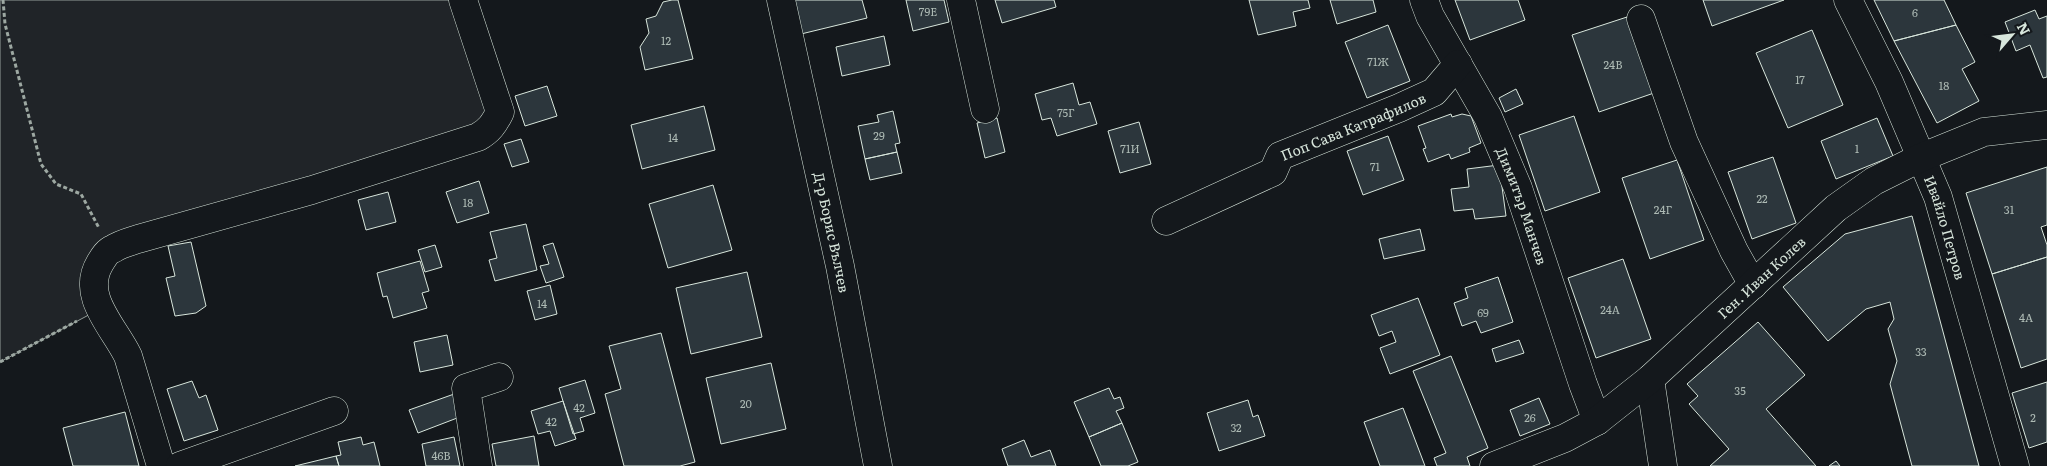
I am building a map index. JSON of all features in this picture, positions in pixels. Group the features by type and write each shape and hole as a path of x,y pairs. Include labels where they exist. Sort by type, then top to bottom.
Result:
{"street":[{"path":"162,466 128,356 100,309 93,288 93,277 102,258 111,249 138,238 312,190 478,137 488,131 495,123 500,112 463,0"},
{"name":"Д-р Борис Вълчев","path":"781,0 840,266 878,466"},
{"path":"961,0 985,109"},
{"name":"Димитър Манчев","path":"1424,0 1430,16 1488,117 1518,188 1582,384 1597,421"},
{"name":"Ивайло Петров","path":"1848,0 1889,82 1938,198 2014,466"},
{"path":"1641,19 1684,142 1734,251 1753,285"},
{"name":"Поп Сава Катрафилов","path":"1166,221 1273,172 1280,156 1400,108 1434,92 1458,64"},
{"name":"Ген. Иван Колев","path":"1494,466 1565,438 1597,421 1650,379 1836,208 1874,181 1920,158 1984,132 2047,124"},
{"path":"478,466 466,388 499,377"},
{"path":"1650,379 1663,466"},
{"path":"180,466 334,411"}],"path":[{"path":"3,0 4,24 41,164 56,184 80,194 111,249"},
{"path":"0,362 100,309"}],"shaded area":[{"path":"0,0 463,0 495,123 111,249 100,309 0,362"}],"building":[{"path":"678,0 693,59 645,70 640,47 649,33 646,19 656,16 663,2"},
{"path":"792,0 862,0 867,18 801,34"},
{"path":"906,0 944,0 949,22 913,31"},
{"path":"995,0 1054,0 1056,7 1002,23"},
{"path":"1249,0 1308,0 1310,8 1293,12 1296,26 1258,35"},
{"path":"1330,0 1373,0 1376,12 1337,24"},
{"path":"1455,0 1518,0 1525,20 1470,40"},
{"path":"1703,0 1784,0 1712,26"},
{"path":"1874,0 1944,0 1956,25 1894,41"},
{"path":"2035,10 2039,19 2047,16 2047,77 2043,78 2030,45 2016,51 2005,22"},
{"path":"1627,17 1654,93 1599,112 1572,35"},
{"path":"1388,25 1410,81 1367,98 1345,42"},
{"path":"1956,25 1975,62 1962,69 1979,101 1937,123 1894,41"},
{"path":"1812,30 1843,105 1788,128 1756,53"},
{"path":"884,36 890,65 842,76 836,47"},
{"path":"1073,83 1079,105 1090,102 1097,124 1057,136 1051,118 1042,120 1035,94"},
{"path":"547,86 557,116 525,126 515,96"},
{"path":"1516,89 1523,104 1505,112 1499,98"},
{"path":"704,106 715,150 642,169 631,125"},
{"path":"893,111 900,143 895,144 897,152 865,159 858,126 879,122 877,115"},
{"path":"1451,114 1452,117 1462,114 1471,116 1481,143 1469,148 1470,152 1451,159 1449,154 1428,162 1423,149 1426,148 1418,126"},
{"path":"1574,116 1600,192 1545,211 1519,135"},
{"path":"997,118 1005,152 985,158 977,123"},
{"path":"1877,118 1893,156 1836,179 1821,141"},
{"path":"1139,122 1151,164 1120,173 1108,131"},
{"path":"1388,136 1404,180 1363,195 1347,151"},
{"path":"521,139 529,162 512,167 504,144"},
{"path":"897,152 902,173 870,180 865,159"},
{"path":"1773,157 1796,223 1752,239 1728,172"},
{"path":"1677,160 1704,240 1650,259 1622,178"},
{"path":"1499,165 1506,216 1475,219 1473,209 1454,211 1451,189 1469,187 1467,169"},
{"path":"2047,167 2047,225 2041,227 2047,245 2047,257 1992,274 1966,193"},
{"path":"479,181 489,213 457,223 446,192"},
{"path":"713,185 732,250 668,268 649,204"},
{"path":"388,192 396,222 366,230 358,200"},
{"path":"1912,216 1979,466 1912,466 1890,384 1897,361 1888,329 1894,319 1890,302 1866,309 1828,341 1783,287 1845,234"},
{"path":"526,224 537,270 495,281 489,260 497,258 490,232"},
{"path":"1420,229 1425,250 1384,259 1379,239"},
{"path":"191,242 206,306 196,313 175,316 166,278 175,276 168,246"},
{"path":"553,243 564,277 546,283 540,266 549,264 543,246"},
{"path":"435,245 442,267 425,272 418,250"},
{"path":"2047,257 2047,359 2021,368 1992,274"},
{"path":"1623,259 1651,339 1596,358 1568,278"},
{"path":"420,261 429,291 422,293 427,308 393,318 387,296 383,297 377,273"},
{"path":"747,272 762,337 691,354 676,288"},
{"path":"1498,277 1513,322 1481,333 1476,321 1462,326 1454,303 1468,298 1465,288"},
{"path":"550,285 557,314 535,320 527,291"},
{"path":"1418,298 1440,355 1390,374 1380,348 1396,342 1392,331 1379,336 1371,315"},
{"path":"1758,322 1805,375 1766,409 1816,466 1710,466 1729,449 1689,404 1698,396 1687,384"},
{"path":"661,333 695,462 680,466 624,466 605,394 621,389 609,346"},
{"path":"447,335 453,365 420,372 414,342"},
{"path":"1519,340 1524,353 1496,362 1492,349"},
{"path":"1451,356 1488,448 1467,457 1470,466 1437,466 1434,458 1446,453 1413,371"},
{"path":"771,363 786,429 721,444 706,378"},
{"path":"585,380 595,413 580,418 584,431 573,434 559,388"},
{"path":"192,381 199,398 206,395 218,430 184,441 167,389"},
{"path":"2047,382 2047,442 2029,448 2012,393"},
{"path":"1109,388 1114,399 1120,397 1124,408 1116,411 1122,423 1089,437 1074,402"},
{"path":"457,393 465,415 418,433 409,410"},
{"path":"1539,398 1550,424 1520,436 1510,410"},
{"path":"1248,400 1253,417 1258,415 1265,436 1219,451 1207,413"},
{"path":"563,401 576,439 555,446 550,431 538,434 531,411"},
{"path":"1403,408 1425,466 1380,466 1364,422"},
{"path":"125,412 139,466 73,466 63,428"},
{"path":"1122,423 1138,462 1128,466 1101,466 1089,437"},
{"path":"534,436 539,466 496,466 492,444"},
{"path":"361,437 363,445 374,442 380,466 339,466 336,456 341,455 338,442"},
{"path":"454,437 460,466 426,466 422,444"},
{"path":"1024,440 1031,457 1050,450 1056,466 1008,466 1002,449"},
{"path":"336,456 339,466 295,466"},
{"path":"1836,461 1840,466 1829,466"}]}
